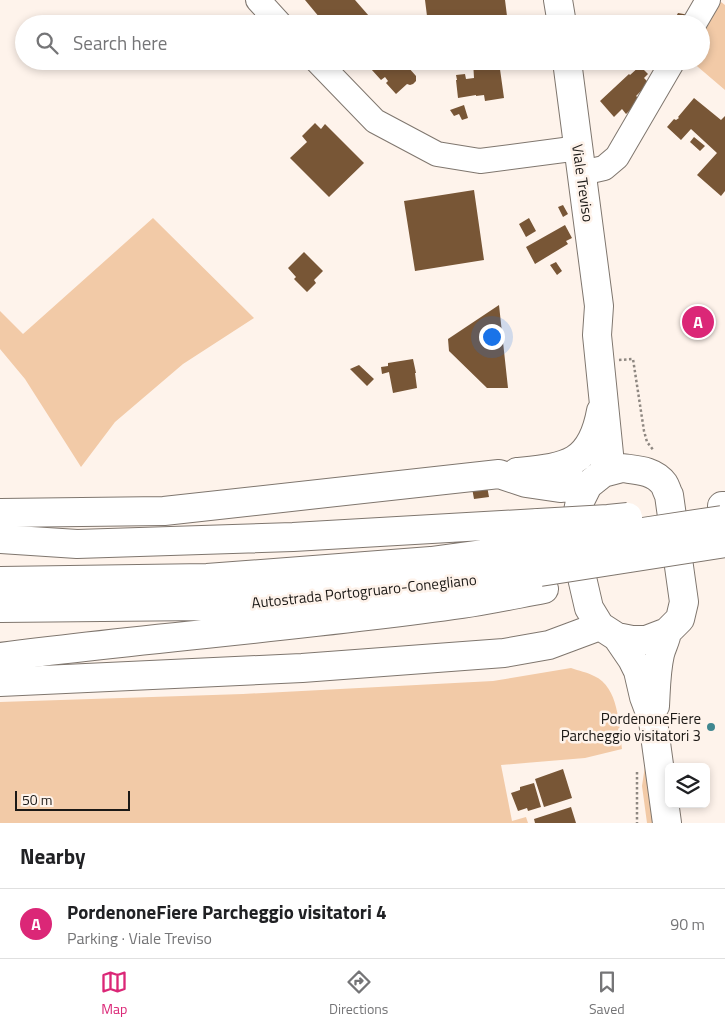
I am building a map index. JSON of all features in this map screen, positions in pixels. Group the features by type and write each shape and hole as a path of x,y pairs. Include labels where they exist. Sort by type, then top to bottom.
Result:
{"main road":[{"path":"558,0 560,15"},
{"name":"Viale Treviso","path":"568,70 599,306 597,335 609,454 580,501 575,527 578,556 589,608 632,659 638,671 653,721 667,823"},
{"name":"Viale Treviso","path":"599,306 610,334 625,435 630,450 644,471"},
{"path":"0,513 164,511 553,468 568,463 589,446 599,424 604,397"},
{"name":"Viale Treviso","path":"595,479 622,468 644,471 653,475 664,484 669,495 684,602 680,619 667,632 660,652 653,721"},
{"path":"499,474 526,483 560,488 595,479"},
{"name":"Autostrada Portogruaro-Conegliano","path":"0,608 204,606 472,581 610,537 724,519"},
{"path":"0,539 95,544 293,537 540,558 725,556"},
{"path":"0,657 463,604 540,558"},
{"name":"Autostrada Portogruaro-Conegliano","path":"0,581 207,578 431,561 540,558"},
{"path":"0,682 302,668 504,653 609,632 632,640 646,640 667,632"}],"street":[{"path":"258,0 272,15"},
{"path":"699,15 708,0"},
{"path":"325,70 375,121 436,154 480,161 580,161 604,168 617,157 667,70"}],"shaded area":[{"path":"721,2 725,5 725,90 702,70 710,70 710,16"},
{"path":"153,218 254,318 183,364 115,422 81,467 25,379 0,349 0,311 23,334"},
{"path":"571,668 594,676 602,681 608,689 616,708 622,749 585,758 501,765 512,821 526,817 528,823 0,823 0,702 243,694 493,681"},
{"path":"646,759 654,823 647,823 642,786"}],"building":[{"path":"305,0 355,0 368,15 318,15"},
{"path":"425,0 505,0 507,15 427,15"},
{"path":"372,70 411,70 416,76 416,81 413,84 407,84 396,94 386,83 388,81 385,77 381,80"},
{"path":"474,70 500,70 504,98 485,101 484,95 476,95 458,98 456,75 465,74 466,79 474,78"},
{"path":"636,70 644,70 648,74 644,78 649,83 636,96 641,100 626,114 622,109 614,117 600,101"},
{"path":"694,98 721,120 725,116 725,191 721,196 697,175 717,153 691,129 681,140 667,127 674,119 679,118"},
{"path":"464,105 468,118 462,120 459,114 454,116 450,110"},
{"path":"315,123 321,129 325,124 364,163 329,197 290,158 307,142 302,136"},
{"path":"694,137 705,146 700,151 690,142"},
{"path":"474,190 484,260 415,271 404,201"},
{"path":"563,205 568,214 563,217 558,207"},
{"path":"529,218 536,231 526,237 519,224"},
{"path":"565,225 572,238 566,241 568,244 535,264 526,247"},
{"path":"304,252 323,271 314,280 316,283 307,292 294,279 296,277 288,268"},
{"path":"556,262 562,271 557,275 550,265"},
{"path":"499,305 508,388 487,388 449,351 448,339"},
{"path":"413,359 417,388 393,393 389,372 382,374 381,367 388,366 388,363"},
{"path":"359,365 374,379 367,386 350,369"},
{"path":"487,486 489,497 474,499 472,488"},
{"path":"563,769 572,798 544,807 535,779"},
{"path":"534,783 541,807 528,811 527,808 518,811 511,793 520,790 520,787"},
{"path":"571,807 576,823 535,823 534,819"}],"place":[{"name":"PordenoneFiere Parcheggio visitatori 4","path":"698,322"},
{"name":"PordenoneFiere Parcheggio visitatori 3","path":"711,727"}]}
